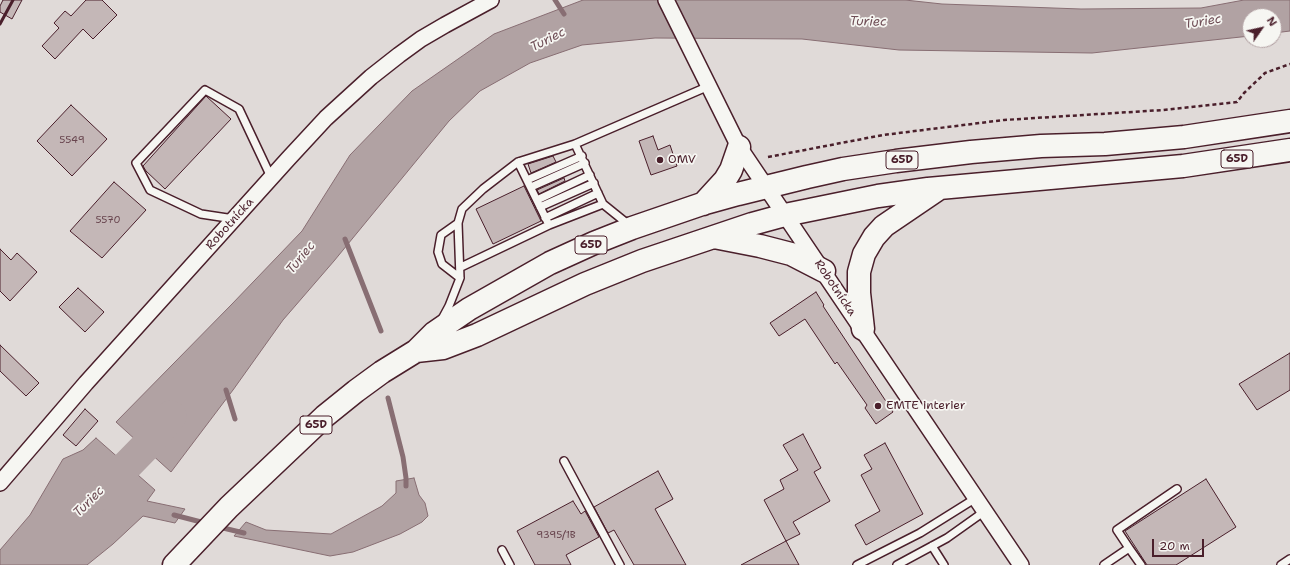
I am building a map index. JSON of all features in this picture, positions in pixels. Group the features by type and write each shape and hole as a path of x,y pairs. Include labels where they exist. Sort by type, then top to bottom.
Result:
{"main road":[{"name":"65D","path":"174,565 300,438 356,391 382,372 416,351 434,333 469,309 550,263 594,243 632,228 702,204 814,175 896,161 971,152 1184,137 1290,121"},
{"path":"702,204 725,180 731,170 740,147"},
{"name":"65D","path":"416,351 443,348 477,335 585,284 642,261 712,237 785,215 878,196 1183,166 1290,150"},
{"path":"863,329 859,294 859,272 864,254 874,237 884,226 940,189"},
{"path":"712,237 760,246 791,254 824,271"}],"street":[{"name":"Robotnícka","path":"0,483 86,383 326,118 371,77 421,40 491,0"},
{"name":"Robotnícka","path":"666,0 740,147 766,188 824,271 1021,565"}],"lane":[{"path":"434,333 450,306 460,278 461,267 458,223 462,208 518,162 576,144 709,86"},
{"path":"234,219 200,214 150,190 136,163 205,90 239,109 271,177"},
{"path":"576,144 603,204 632,228"},
{"path":"529,184 583,160"},
{"path":"518,162 549,225"},
{"path":"537,200 590,175"},
{"path":"540,208 594,183"},
{"path":"545,218 598,193"},
{"path":"461,267 549,225 603,204"},
{"path":"458,223 440,235 438,252 442,264 460,278"},
{"path":"564,461 620,565"},
{"path":"1141,565 1117,530 1177,489"},
{"path":"857,565 920,533 976,498"},
{"path":"897,565 947,538 984,511"},
{"path":"932,546 944,565"},
{"path":"1104,565 1129,548"},
{"path":"502,550 510,565"},
{"path":"1281,565 1290,559"}],"path":[{"path":"768,157 883,134 1004,120 1163,110 1237,102 1244,93 1266,73 1290,64"}],"shaded area":[{"path":"0,0 1290,0 1290,565 0,565"}],"water":[{"path":"583,0 905,0 942,4 1081,9 1201,8 1244,0 1290,0 1290,31 1282,32 1282,8 1242,8 1242,37 1092,53 899,50 802,39 655,38 582,45 530,63 480,91 449,121 334,261 283,320 233,390 171,472 116,422 302,231 350,155 412,91 494,34"},
{"path":"96,438 155,490 147,501 185,509 175,523 143,516 113,544 87,565 0,565 0,550 30,515 63,459 83,450"},
{"path":"414,478 419,495 425,503 428,516 422,522 400,534 353,552 330,556 234,536 246,522 266,530 331,534 382,506 396,493 396,481"}],"building":[{"path":"3,0 22,0 12,19 0,12 0,6"},
{"path":"86,0 102,0 117,15 93,39 83,29 55,59 42,46 59,28 54,23 65,11 71,16"},
{"path":"206,96 231,119 165,189 146,171 143,166"},
{"path":"71,105 107,139 72,176 37,141"},
{"name":"OMV","path":"653,136 658,150 670,145 677,166 651,175 639,141"},
{"path":"553,156 556,162 531,173 528,164"},
{"path":"564,178 565,181 539,194 537,190"},
{"path":"114,182 146,210 102,258 70,231"},
{"path":"524,186 541,221 493,244 476,209"},
{"path":"0,249 11,260 17,253 37,272 10,301 0,291"},
{"path":"78,288 104,312 85,332 59,307"},
{"path":"816,292 824,305 823,306 893,412 876,424 865,408 867,405 837,362 835,364 805,319 779,336 770,323"},
{"path":"0,345 39,383 26,396 0,371"},
{"path":"1290,353 1290,390 1257,410 1239,384"},
{"path":"85,409 98,421 76,446 63,435"},
{"path":"803,434 821,468 814,472 830,501 793,522 800,534 786,541 764,500 784,489 780,480 798,470 783,445"},
{"path":"885,443 923,514 866,545 855,525 880,511 861,475 872,469 864,455"},
{"path":"658,471 673,499 655,509 686,565 634,565 614,530 608,533 594,507"},
{"path":"1206,479 1236,527 1176,565 1147,565 1125,531"},
{"path":"573,501 581,514 585,511 599,537 566,555 571,565 535,565 517,531"},
{"path":"786,541 799,565 741,565"}],"waterway":[{"path":"555,0 564,14"},
{"path":"345,239 381,331"},
{"path":"226,390 235,419"},
{"path":"388,398 403,457 406,486"},
{"name":"Turiec","path":"97,496 144,448 171,416"},
{"path":"174,515 205,523"},
{"path":"219,527 244,533"}],"railway":[{"path":"0,24 13,0"}],"place":[{"name":"OMV","path":"660,160"},
{"name":"EMTE interier","path":"878,406"}]}
